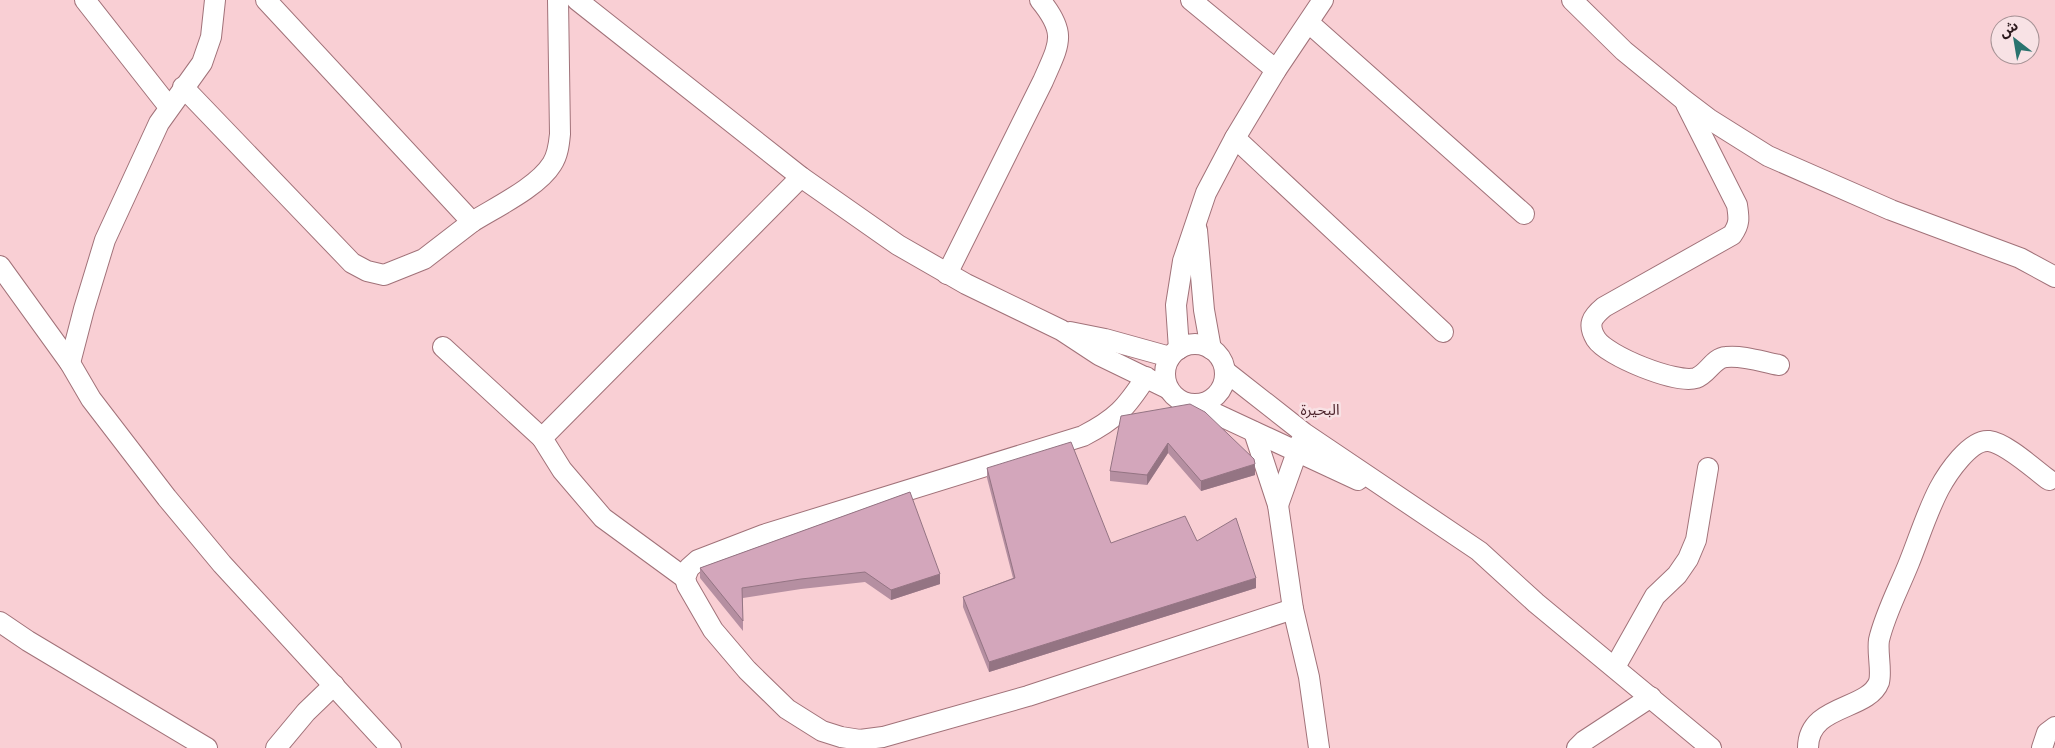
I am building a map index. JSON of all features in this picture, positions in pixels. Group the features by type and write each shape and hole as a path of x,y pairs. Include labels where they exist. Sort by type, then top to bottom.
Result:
{"street":[{"path":"85,0 169,107"},
{"path":"70,363 84,308 105,240 148,143 169,107 202,63 211,37 215,0"},
{"path":"266,0 472,222"},
{"path":"183,87 352,263 367,271 384,275 424,259 472,222 539,180 553,164 558,150 560,134 558,0"},
{"path":"577,0 801,177 898,245 947,274 1061,330 1099,355 1168,388"},
{"path":"947,274 1056,51 1059,33 1054,16 1040,0"},
{"path":"1190,0 1276,70"},
{"path":"1322,0 1276,70 1235,138 1206,194 1183,261 1176,305 1175,353 1165,372 1168,388 1175,398 1197,405 1408,503"},
{"path":"1572,0 1624,51 1684,100 1709,119 1768,156 1891,210 2020,258 2055,277"},
{"path":"1309,22 1524,214"},
{"path":"1684,100 1737,205 1740,220 1738,226 1732,235 1604,307 1597,313 1590,330 1598,342 1654,373 1688,379 1696,378 1725,357 1736,357 1779,366"},
{"path":"1235,138 1443,332"},
{"path":"542,438 801,177"},
{"path":"1196,226 1204,310 1211,349"},
{"path":"0,266 135,458 222,564 391,748"},
{"path":"1061,330 1175,353 1195,344 1211,349 1220,358 1225,371 1224,381 1221,390 1215,397 1197,405"},
{"path":"443,347 542,438 562,470 603,518 686,578"},
{"path":"1225,371 1304,433 1479,551 1536,603 1651,696 1711,748"},
{"path":"1146,377 1130,402 1119,414 1106,424 1083,436 763,535 698,560 689,568 686,578 692,597 713,630 747,670 787,709 822,731 840,737 860,740 883,737 1028,696 1294,609"},
{"path":"1254,432 1278,505 1294,609 1309,677 1319,748"},
{"path":"1278,505 1304,433"},
{"path":"1808,748 1814,727 1822,719 1863,698 1872,691 1879,681 1879,641 1886,617 1939,489 1955,465 1970,448 1987,440 1998,444 2049,480"},
{"path":"1615,667 1655,596 1677,575 1688,559 1696,540 1708,468"},
{"path":"0,622 28,641 207,748"},
{"path":"276,748 306,712 334,686"},
{"path":"1577,748 1584,741 1651,696"},
{"path":"2042,748 2047,733 2055,727"}],"building":[{"path":"1190,404 1205,412 1254,459 1255,464 1201,481 1168,443 1147,475 1110,471 1121,416"},
{"path":"1071,442 1111,543 1185,516 1197,541 1236,518 1256,578 989,662 963,597 1015,578 987,468"},
{"path":"910,492 940,574 891,590 865,572 742,588 743,621 700,568"}],"district":[{"name":"البحيرة","path":"1320,409"}]}
